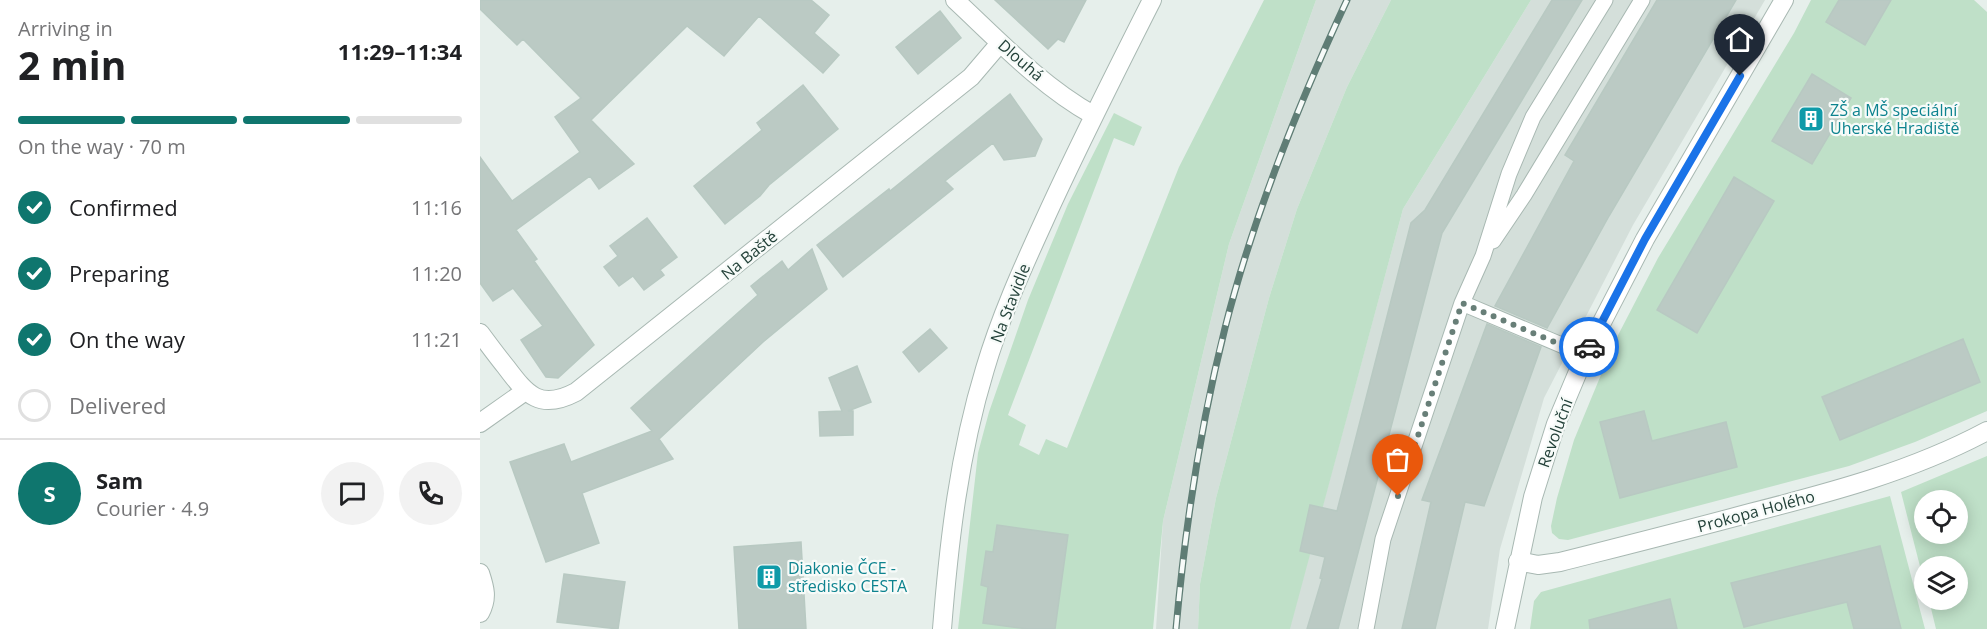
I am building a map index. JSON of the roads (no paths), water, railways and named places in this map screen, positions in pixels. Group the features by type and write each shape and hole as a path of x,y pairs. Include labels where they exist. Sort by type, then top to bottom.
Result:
{"street":[{"name":"Dlouhá","path":"954,0 1000,43 1073,104 1093,115"},
{"name":"Na Stavidle","path":"942,629 950,540 958,484 969,428 985,367 1012,292 1093,115 1152,0"},
{"name":"Revoluční","path":"1505,629 1533,497 1556,424 1585,355 1645,239 1784,0"},
{"name":"Na Baště","path":"525,392 540,399 556,400 576,392 971,77 1000,43"},
{"path":"480,333 525,392 480,423"},
{"name":"Prokopa Holého","path":"1518,561 1538,565 1560,562 1806,499 1891,474 1987,431"},
{"path":"480,573 486,590 480,613"}],"lane":[{"path":"1366,629 1383,539 1462,303 1483,256 1509,174 1533,117 1605,0"},
{"path":"1483,256 1524,195 1642,0"},
{"path":"1462,303 1585,355"}],"railway":[{"path":"1176,629 1189,515 1201,440 1216,365 1236,286 1278,161 1347,0"}],"place":[{"name":"ZŠ a MŠ speciální Uherské Hradiště","path":"1811,119"},
{"name":"Diakonie ČCE - středisko CESTA","path":"769,577"}]}
